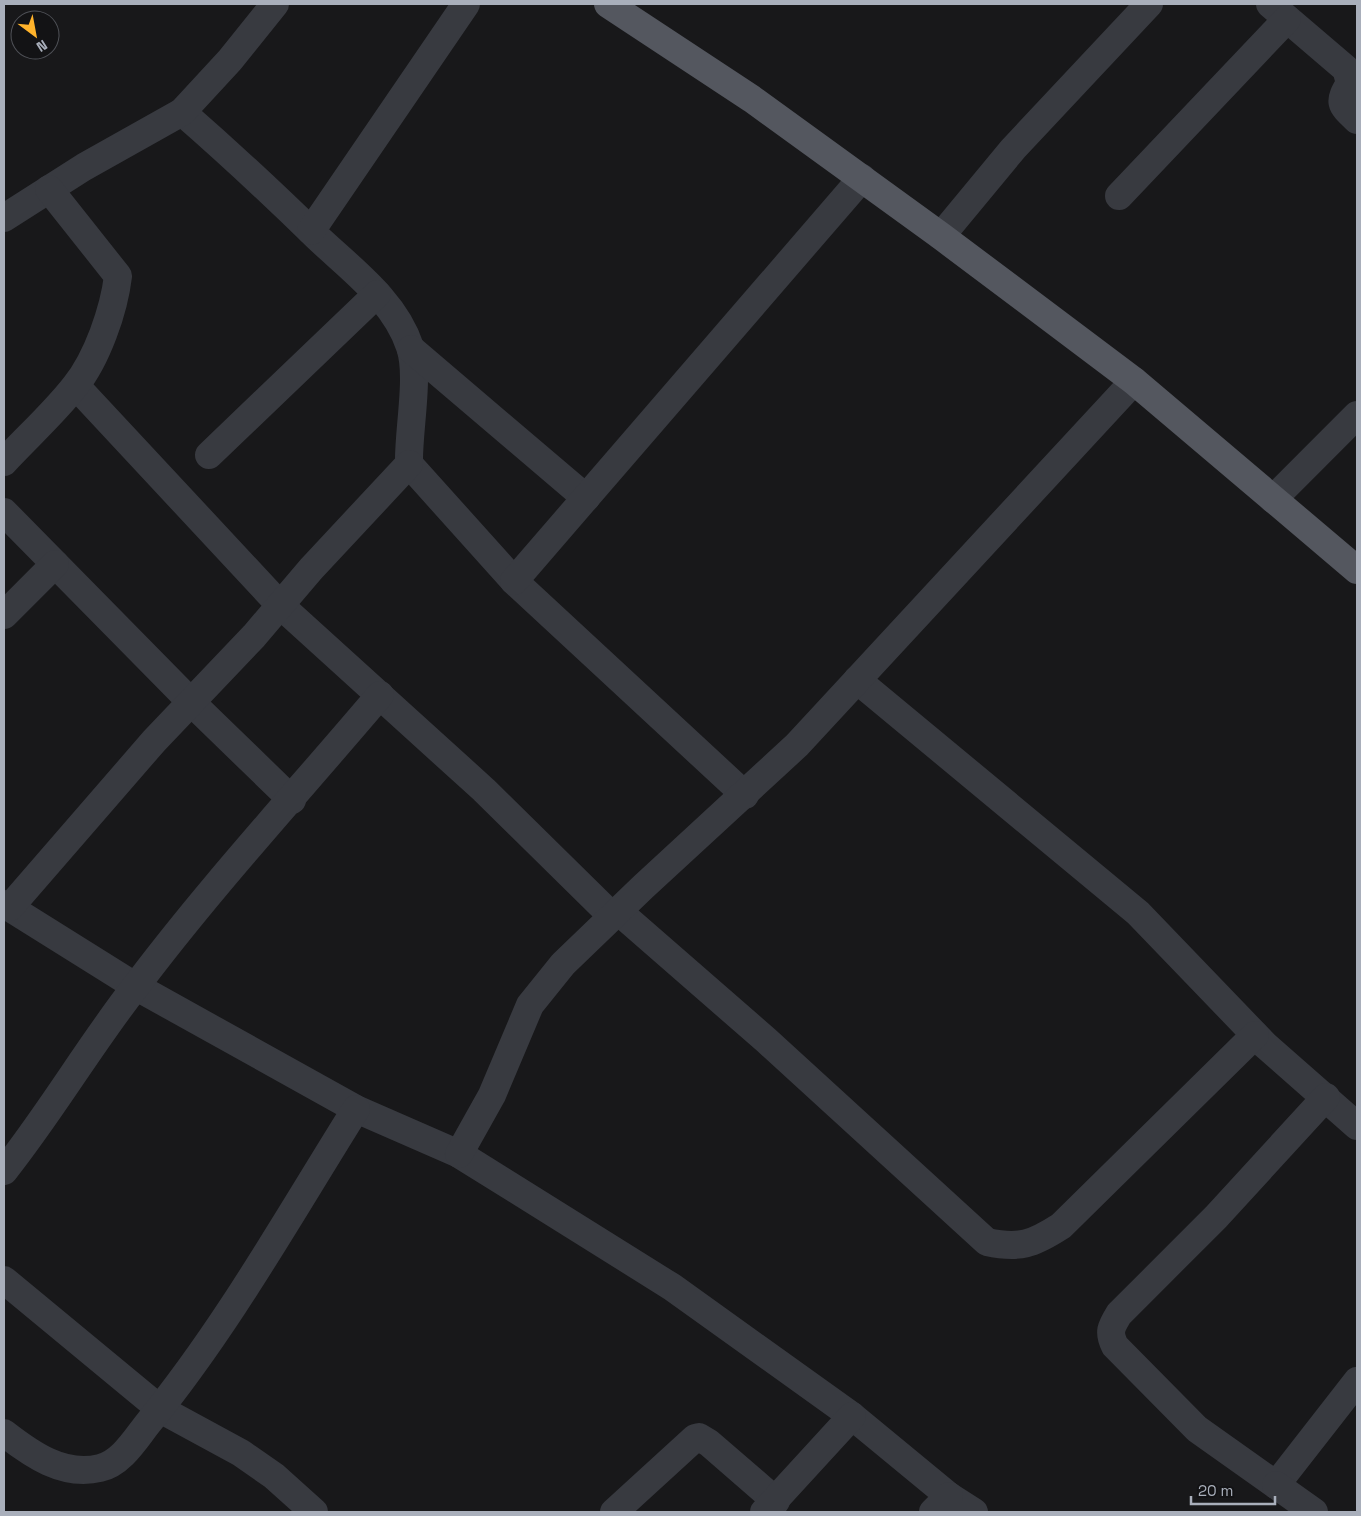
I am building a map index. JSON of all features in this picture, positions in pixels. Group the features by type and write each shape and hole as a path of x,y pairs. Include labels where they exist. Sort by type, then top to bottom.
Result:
{"main road":[{"path":"608,4 752,99 941,236 1134,381 1357,570"}],"street":[{"path":"4,218 49,189 182,112 230,60 275,4"},
{"path":"311,231 466,4"},
{"path":"941,236 1013,149 1149,4"},
{"path":"1119,196 1279,12 1346,69 1350,83 1341,98 1342,104 1357,120"},
{"path":"182,112 238,161 378,294 400,322 411,348 413,377 409,464 154,741 7,906 135,986 356,1108 459,1154 672,1287 852,1416 941,1504 974,1512"},
{"path":"514,581 862,178"},
{"path":"4,462 76,386 94,355 116,299 118,276 49,189"},
{"path":"209,455 378,294"},
{"path":"411,348 586,498"},
{"path":"459,1154 492,1096 530,1005 563,964 615,913 797,745 1134,381"},
{"path":"76,386 280,605 484,790 615,913 766,1040 987,1242 1009,1247 1030,1242 1061,1226 1255,1036"},
{"path":"1273,499 1357,415"},
{"path":"409,464 514,581 745,795"},
{"path":"4,512 191,702 292,800"},
{"path":"4,615 55,564"},
{"path":"857,680 1138,913 1255,1036 1357,1126"},
{"path":"4,1171 26,1143 135,986 231,868 292,800 380,696"},
{"path":"1314,1512 1198,1428 1115,1346 1110,1329 1120,1314 1216,1217 1326,1097"},
{"path":"4,1433 36,1457 58,1466 79,1469 101,1468 121,1456 199,1359 356,1108"},
{"path":"4,1280 160,1409 241,1452 274,1476 314,1512"},
{"path":"1276,1485 1357,1381"},
{"path":"614,1512 695,1438 699,1437 709,1443 770,1507 852,1416"}]}
